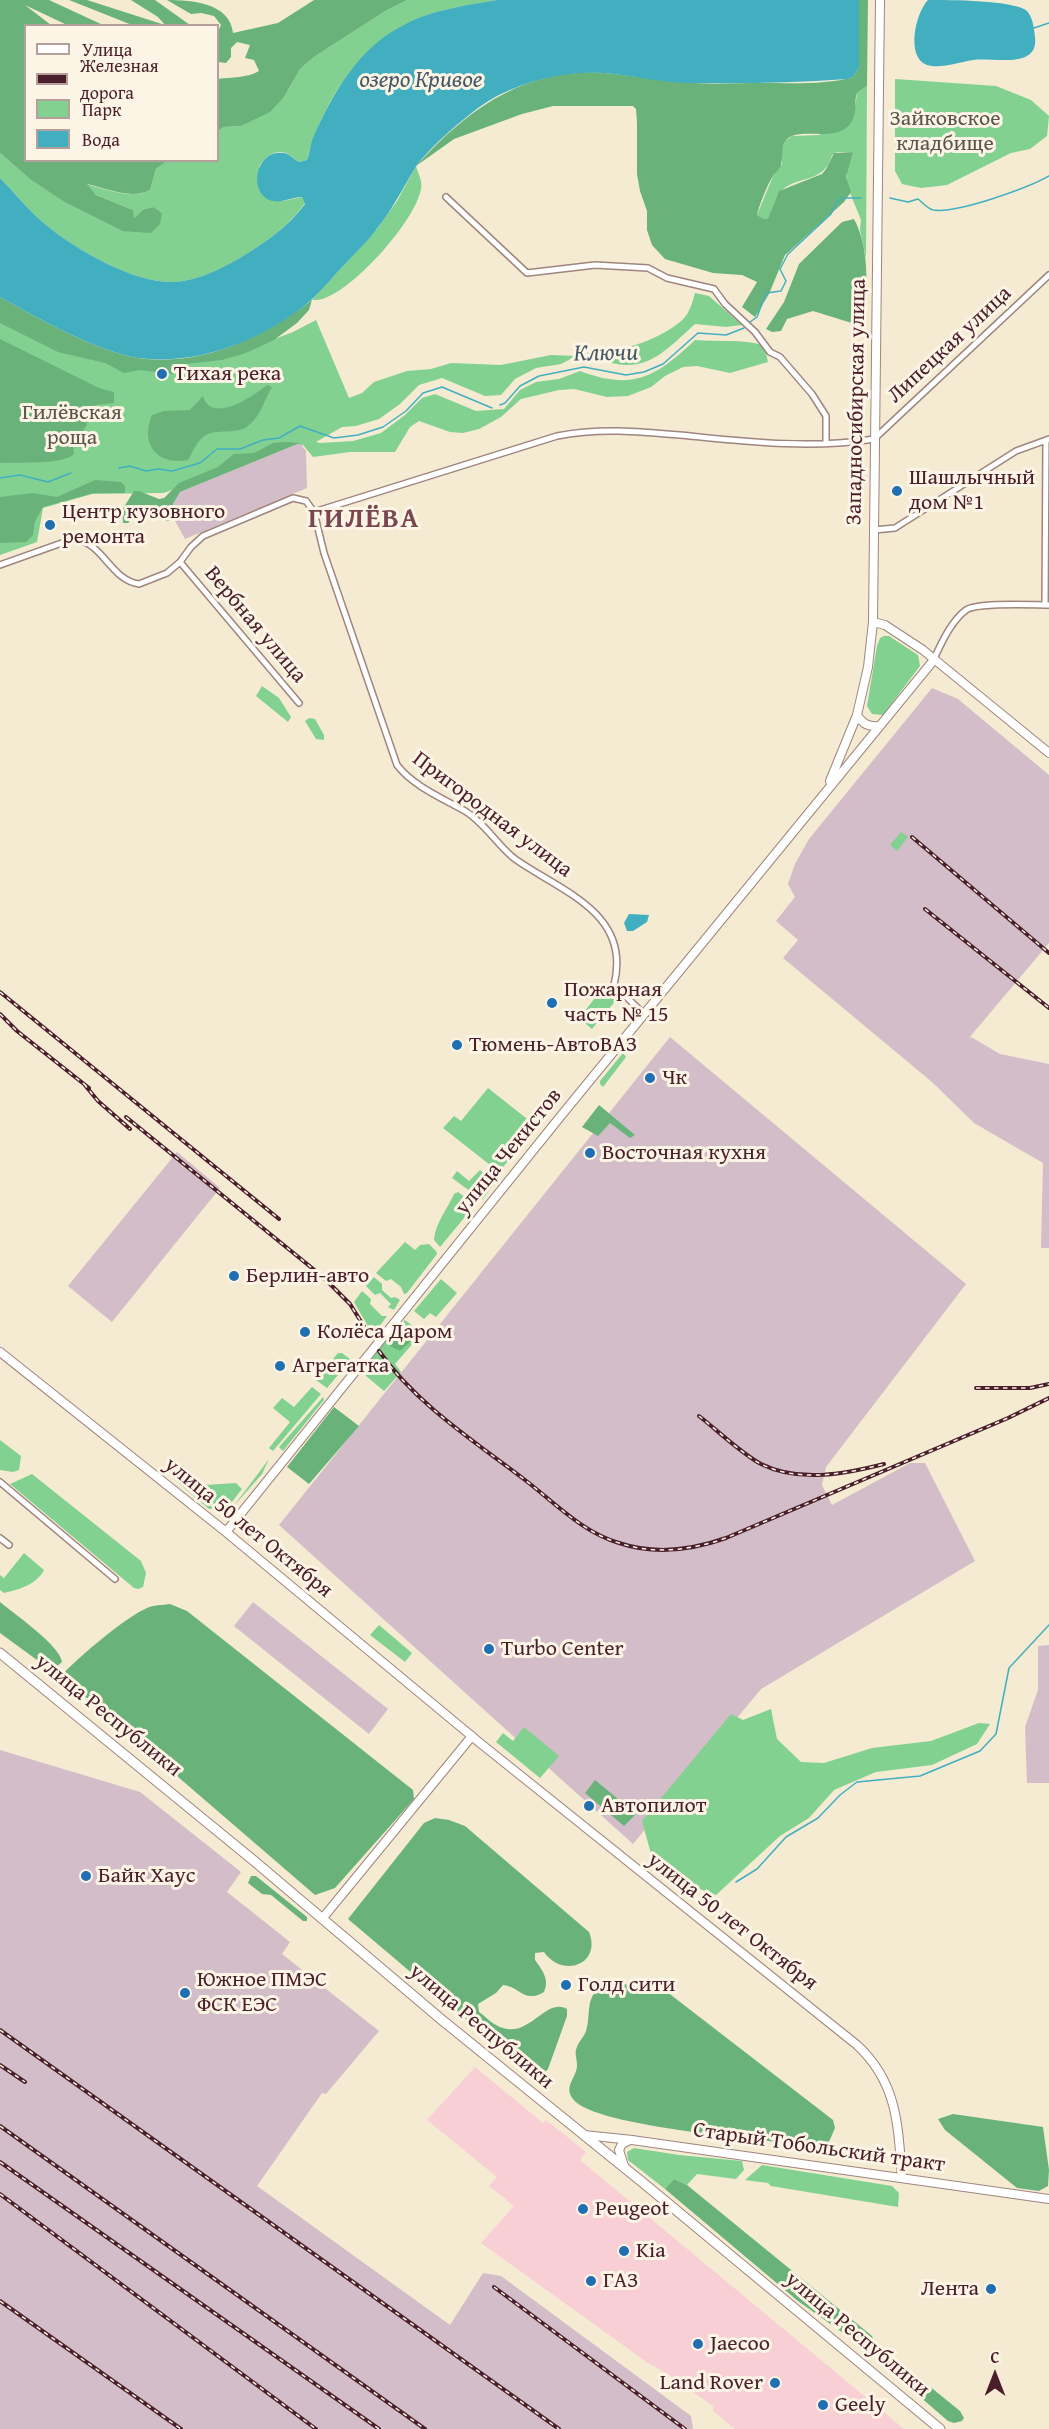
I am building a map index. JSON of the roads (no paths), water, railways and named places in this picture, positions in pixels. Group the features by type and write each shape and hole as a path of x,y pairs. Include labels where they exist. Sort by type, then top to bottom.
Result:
{"main road":[{"name":"Западносибирская улица","path":"822,795 836,770 857,715 868,667 873,622 880,0"},
{"path":"873,622 885,625 923,650 933,661 1049,753"},
{"path":"822,795 933,661"},
{"path":"857,715 862,722 871,727 879,726"},
{"name":"улица Чекистов","path":"226,1532 822,795"},
{"name":"улица 50 лет Октября","path":"0,1352 226,1532 472,1736 867,2055 883,2076 895,2107 902,2178"},
{"name":"улица Республики","path":"0,1653 254,1860 322,1919 940,2429"},
{"path":"322,1919 472,1736"},
{"name":"Старый Тобольский тракт","path":"583,2135 1049,2199"},
{"path":"626,2169 621,2161 619,2150 622,2144 632,2140"}],"street":[{"path":"446,197 527,273 595,265 648,268 667,278 714,289 725,304 755,332 770,352 780,357 812,394 826,416 826,442"},
{"name":"Липецкая улица","path":"874,439 1049,275"},
{"path":"180,562 203,536 293,498 306,501 314,512 557,436 579,432 625,430 774,443 874,439"},
{"path":"874,530 895,528 1016,451 1047,440 1047,605 980,606 966,610 945,637 933,661"},
{"name":"Пригородная улица","path":"314,512 324,553 397,765 407,776 471,815 513,857 590,907 614,940 618,969 614,985 645,1015"},
{"name":"Вербная улица","path":"0,565 73,539 84,539 91,543 123,578 132,583 139,584 157,578 180,562 299,704"},
{"path":"0,1482 115,1579"},
{"path":"0,1538 9,1545"}],"water":[{"name":"озеро Кривое","path":"497,0 859,0 859,68 853,77 847,79 766,83 686,83 603,73 576,73 550,77 511,89 478,108 431,149 415,168 393,205 368,240 309,302 291,316 251,339 207,354 161,359 138,358 122,354 67,333 0,297 0,178 51,229 83,251 120,270 156,281 173,282 190,280 207,274 238,259 266,241 291,220 305,204 302,197 273,201 265,197 257,182 261,164 274,153 284,153 300,162 307,160 313,138 338,89 360,59 373,46 388,34 426,15"},
{"path":"928,0 981,1 1020,7 1027,11 1032,20 1034,47 1030,54 1013,60 973,60 944,66 927,65 920,60 914,44 920,14"},
{"path":"629,914 649,915 647,922 633,931 627,931 624,923"}],"waterway":[{"path":"1034,28 1049,23"},
{"name":"Ключи","path":"890,198 908,202 918,199 933,210 944,210 992,199 1049,176"},
{"name":"Ключи","path":"750,322 757,317 766,293 781,291 786,281 780,269 788,254 831,214 837,202 843,198 861,198"},
{"name":"Ключи","path":"500,405 505,403 520,386 539,376 584,367 626,375 644,372 663,364 698,333 726,335 744,328"},
{"name":"Ключи","path":"119,468 130,466 146,471 158,469 172,471 200,463 217,449 240,449 263,440 279,438 300,426 334,438 358,435 383,427 406,411 423,393 442,387 492,408"},
{"name":"Ключи","path":"0,478 20,475 48,482 71,473"},
{"path":"736,1882 757,1869 786,1837 818,1818 840,1795 857,1782 920,1776 980,1751 996,1734 1009,1668 1049,1625"}],"railway":[{"path":"912,837 1049,953"},
{"path":"925,909 1049,1008"},
{"path":"0,992 279,1219"},
{"path":"0,1014 17,1031 89,1088"},
{"path":"84,1084 98,1101 130,1129"},
{"path":"126,1117 323,1277 350,1304 370,1336"},
{"path":"379,1351 410,1388 428,1405 569,1516 593,1532 619,1543 660,1550 700,1546 726,1538 1008,1418 1049,1398"},
{"path":"976,1388 1030,1388 1049,1384"},
{"path":"699,1416 746,1454 776,1470 822,1475 884,1464"},
{"path":"0,2030 559,2429"},
{"path":"0,2065 25,2082"},
{"path":"0,2126 425,2429"},
{"path":"0,2162 379,2429"},
{"path":"0,2194 316,2429"},
{"path":"494,2287 685,2429"},
{"path":"0,2301 181,2429"}],"place":[{"name":"Тихая река","path":"162,374"},
{"name":"Шашлычный дом №1","path":"897,491"},
{"name":"Центр кузовного ремонта","path":"50,525"},
{"name":"Пожарная часть № 15","path":"552,1003"},
{"name":"Тюмень-АвтоВАЗ","path":"457,1045"},
{"name":"Чк","path":"650,1078"},
{"name":"Восточная кухня","path":"590,1153"},
{"name":"Берлин-авто","path":"234,1276"},
{"name":"Колёса Даром","path":"305,1332"},
{"name":"Агрегатка","path":"280,1366"},
{"name":"Turbo Center","path":"489,1649"},
{"name":"Автопилот","path":"589,1806"},
{"name":"Байк Хаус","path":"86,1876"},
{"name":"Голд сити","path":"566,1985"},
{"name":"Южное ПМЭС ФСК ЕЭС","path":"185,1993"},
{"name":"Peugeot","path":"583,2209"},
{"name":"Kia","path":"624,2251"},
{"name":"ГАЗ","path":"591,2281"},
{"name":"Лента","path":"991,2289"},
{"name":"Jaecoo","path":"698,2344"},
{"name":"Land Rover","path":"775,2383"},
{"name":"Geely","path":"823,2405"}],"district":[{"name":"ГИЛЁВА","path":"364,520"}],"park label":[{"name":"Зайковское кладбище","path":"945,132"},
{"name":"Гилёвская роща","path":"72,426"}]}
